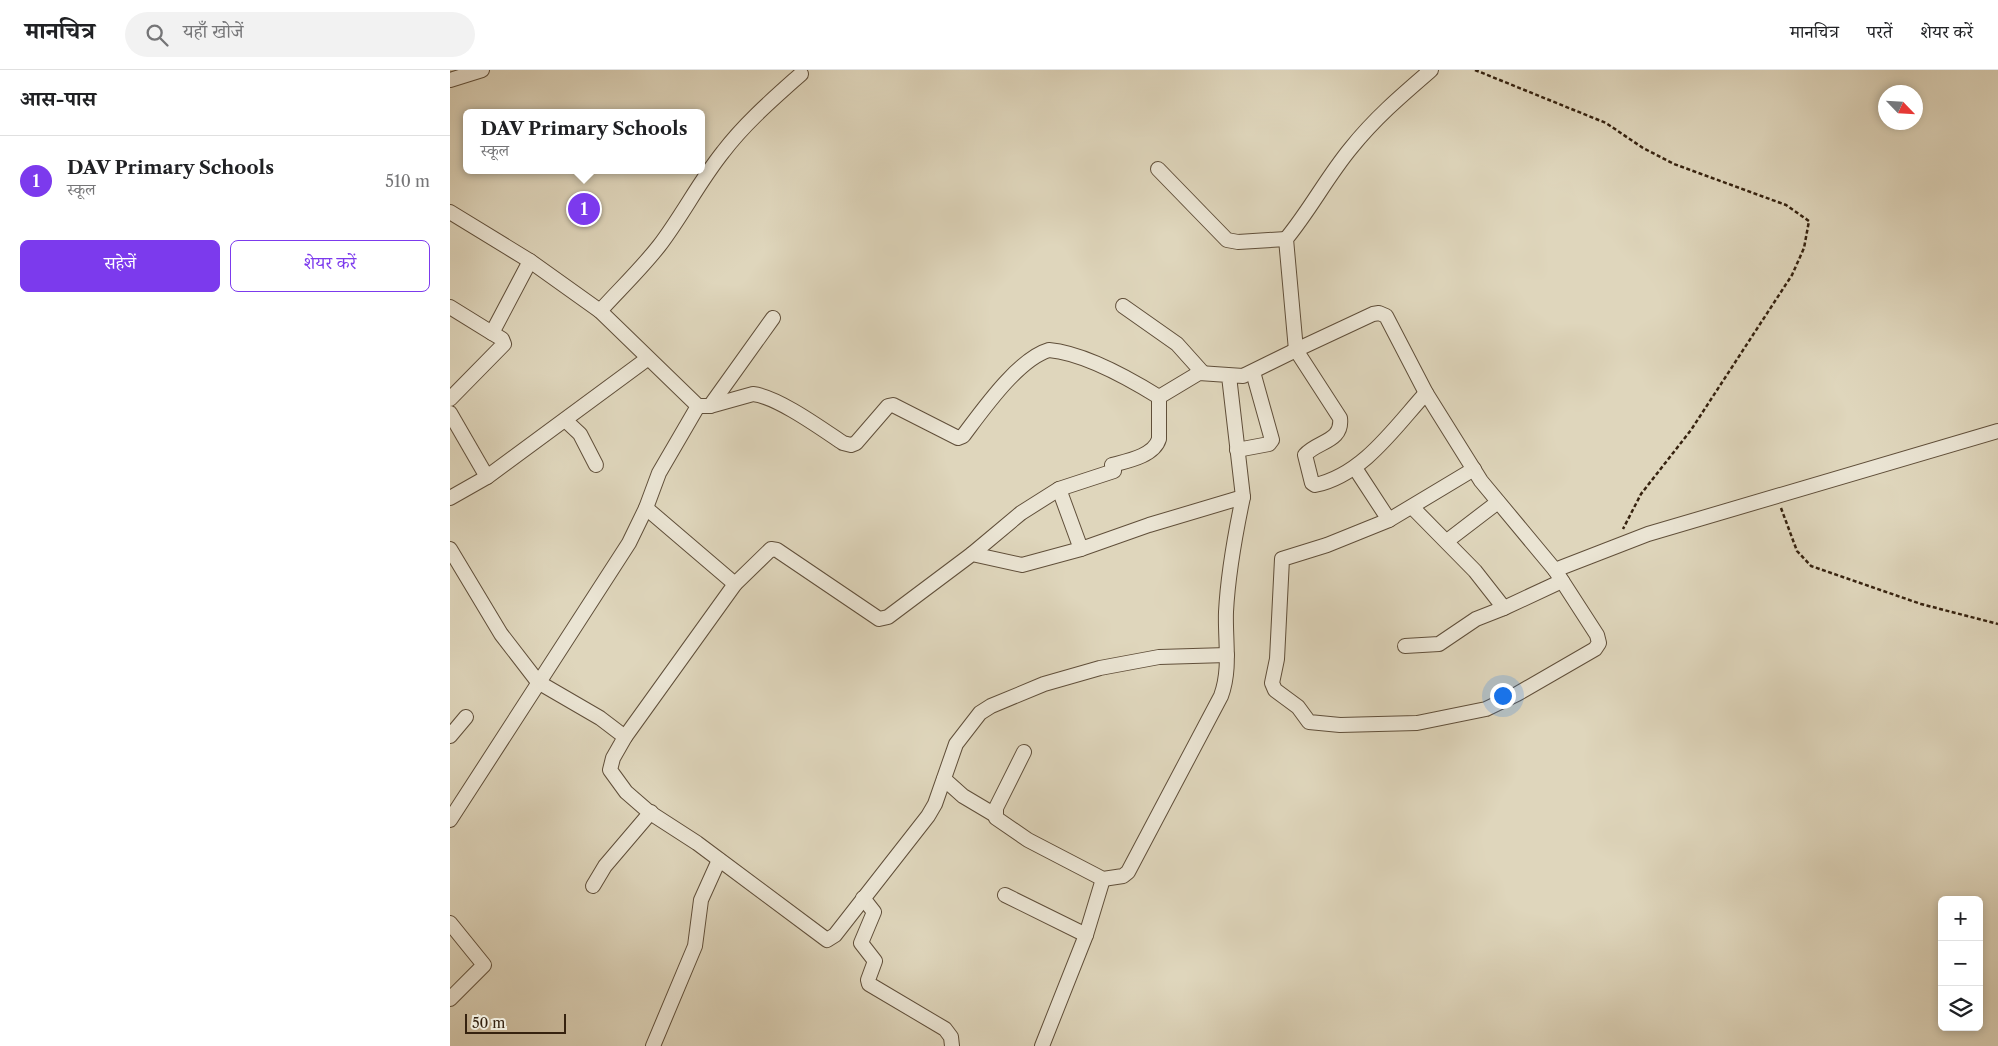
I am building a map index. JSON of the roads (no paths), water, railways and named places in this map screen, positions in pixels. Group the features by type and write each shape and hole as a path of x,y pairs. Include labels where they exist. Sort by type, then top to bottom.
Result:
{"street":[{"path":"451,78 482,70"},
{"path":"1426,393 1355,468 1317,485 1312,483 1305,455 1335,437 1339,432 1341,423 1340,418 1296,350 1286,239 1303,219 1323,185 1377,116 1431,70"},
{"path":"600,311 658,247 734,138 763,108 801,74"},
{"path":"1158,169 1227,240 1238,242 1286,239"},
{"path":"450,212 530,260 600,311 622,331 647,359 704,406"},
{"path":"492,333 530,260"},
{"path":"1123,306 1177,344 1203,372"},
{"path":"450,307 502,339 504,344 450,398"},
{"path":"1159,397 1180,383 1203,372 1229,376 1243,376 1254,372 1373,314 1383,314 1389,320 1426,393 1474,469 1558,576 1598,635 1599,643 1595,649 1517,694 1486,709 1417,723 1312,723 1308,722 1298,707 1275,690 1272,683 1277,659 1282,558 1327,545 1390,520 1474,469"},
{"path":"450,820 629,543 646,508 658,473 704,406 774,318"},
{"path":"704,406 749,395 759,395 794,412 843,443 851,445 856,443 888,406 893,405 958,438 964,436 996,393 1018,371 1049,350 1074,356 1105,368 1159,397"},
{"path":"450,498 487,477 647,359"},
{"path":"1237,450 1269,444 1272,440 1254,372"},
{"path":"944,778 963,796 995,815 1000,822 1028,840 1103,879 1123,876 1133,866 1221,696 1227,679 1228,580 1243,497 1229,376"},
{"path":"1159,397 1158,439 1156,445 1140,457 1112,465 1114,472 1059,489 1021,512 972,554 884,618 871,615 773,548 736,584 625,737 613,758 610,770 626,792 651,812 827,940 835,935 928,816 936,804 956,744 980,713 1006,698 1100,668 1159,656 1227,655"},
{"path":"450,413 487,477"},
{"path":"565,420 580,434 596,465"},
{"path":"1405,646 1439,644 1476,619 1504,608 1558,576 1616,546 1777,495 1998,431"},
{"path":"1355,468 1390,520"},
{"path":"1059,489 1081,549"},
{"path":"972,554 1022,565 1081,549 1149,525 1243,497"},
{"path":"1446,541 1498,502"},
{"path":"1412,507 1475,571 1504,608"},
{"path":"646,508 736,584"},
{"path":"450,549 505,640 538,682 600,718 625,737"},
{"path":"450,736 466,717"},
{"path":"995,815 996,808 1024,752"},
{"path":"592,886 604,866 651,812"},
{"path":"653,1046 695,946 700,900 718,860"},
{"path":"1042,1046 1086,935 1103,879"},
{"path":"1005,895 1086,935"},
{"path":"863,898 874,912 861,943 875,961 868,980 869,984 945,1029 951,1037 952,1046"},
{"path":"450,923 484,966 450,999"}],"place":[{"name":"DAV Primary Schools","path":"584,209"}]}
